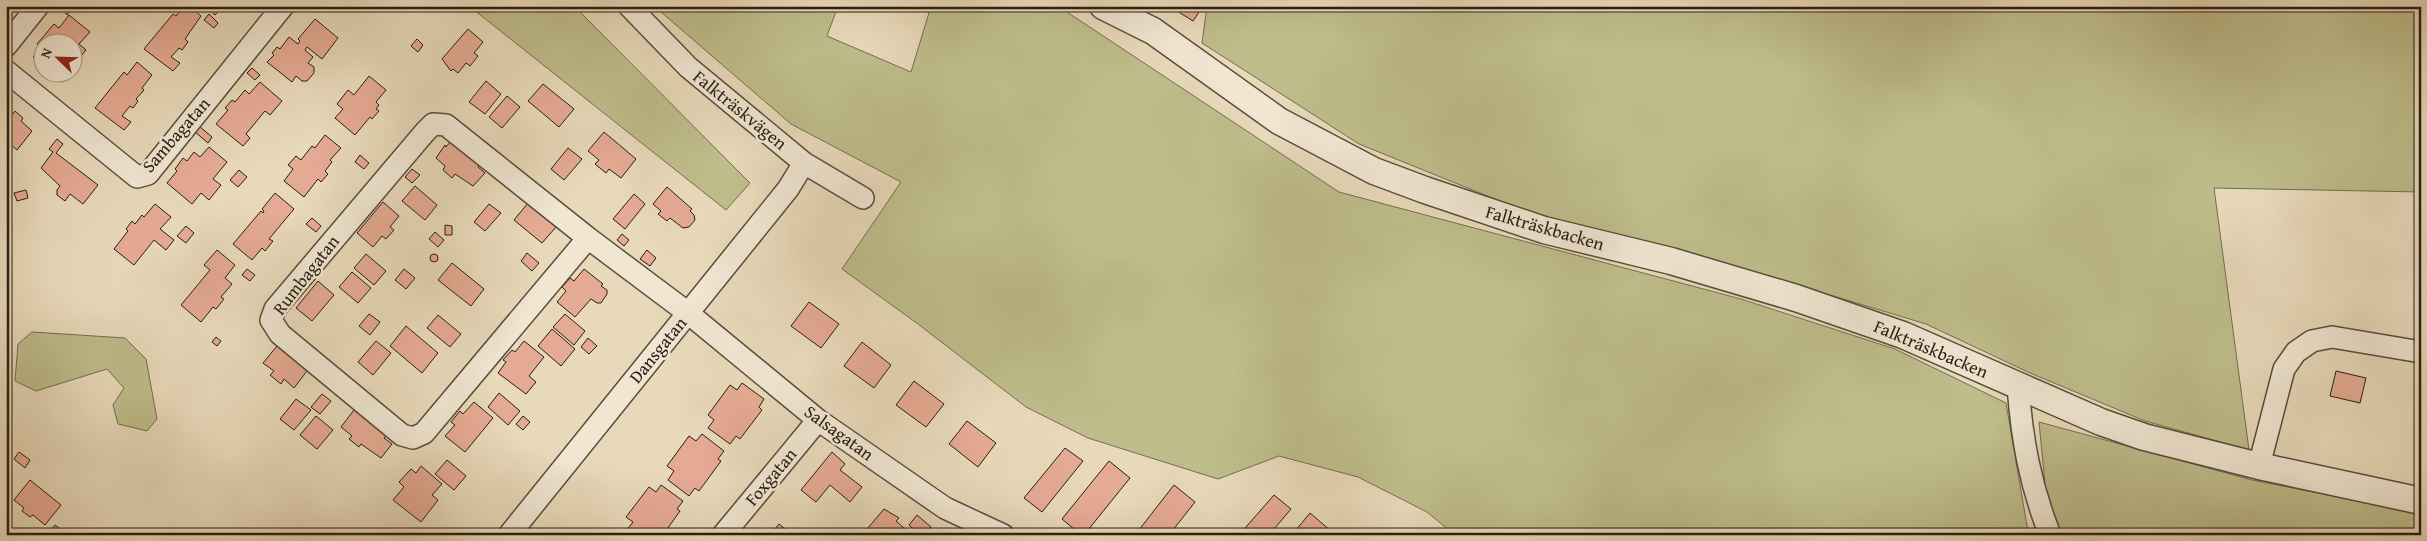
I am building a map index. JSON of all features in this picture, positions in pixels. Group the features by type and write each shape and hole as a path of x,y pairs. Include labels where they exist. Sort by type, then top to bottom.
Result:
{"street":[{"path":"6,46 38,6"},
{"name":"Sambagatan","path":"6,71 138,177 148,174 283,6"},
{"name":"Falkträskvägen","path":"630,6 688,67 804,163 863,198"},
{"name":"Falkträskbacken","path":"1103,6 1153,31 1279,121 1374,171 1544,230 1671,261 1796,298 1903,335 2101,422 2144,437 2259,466 2421,501"},
{"name":"Rumbagatan","path":"588,238 424,433 413,438 402,435 280,334 271,320 275,308 433,124 446,125 588,238 688,313"},
{"name":"Dansgatan","path":"509,535 788,189 804,163"},
{"name":"Salsagatan","path":"688,313 818,420 945,508 968,528 1003,535"},
{"path":"2259,466 2284,369 2296,352 2312,341 2332,337 2421,352"},
{"path":"2018,386 2022,434 2036,499 2050,535"},
{"name":"Foxgatan","path":"723,535 818,420"}],"shaded area":[{"path":"469,6 574,6 750,183 726,210"},
{"path":"654,6 838,6 827,36 911,72 931,6 1048,6 1067,12 1339,192 1741,299 1895,349 2006,403 2027,526 2032,535 1455,535 1427,512 1358,477 1279,456 1218,479 1088,438 1026,407 918,324 842,269 901,182 791,124"},
{"path":"1207,6 2421,6 2421,192 2214,188 2249,450 2145,421 2030,373 1926,324 1744,269 1537,216 1359,144 1202,43"},
{"path":"32,332 125,338 146,359 157,419 147,431 118,424 113,405 124,388 107,369 36,391 15,381 18,344"},
{"path":"2039,422 2252,480 2421,513 2421,535 2062,535 2046,494"}],"building":[{"path":"60,6 70,6 72,8 67,15"},
{"path":"184,6 190,6 201,16 185,39 188,42 182,50 179,48 171,57 180,63 173,71 144,49 173,14 176,16"},
{"path":"208,6 215,6 220,10 215,15 207,8"},
{"path":"1169,6 1203,6 1193,21"},
{"path":"209,14 218,23 214,28 204,20"},
{"path":"69,15 90,32 82,41 82,32 47,32 54,24 59,28"},
{"path":"315,19 338,38 322,59 307,47 305,50 313,57 308,63 314,67 314,73 307,81 302,81 296,76 292,82 267,62 274,55 272,53 277,47 280,49 289,37 298,44 300,41 298,39"},
{"path":"468,29 483,42 474,53 478,56 470,66 466,63 458,73 453,69 451,71 442,59"},
{"path":"417,39 423,45 418,52 411,46"},
{"path":"82,47 86,50 82,55"},
{"path":"137,62 152,75 142,88 144,90 136,99 138,101 133,108 130,106 122,116 131,122 124,130 95,108 124,72 127,75"},
{"path":"252,68 260,75 255,80 247,73"},
{"path":"369,76 386,90 376,102 379,105 376,109 379,111 372,119 370,117 355,135 335,118 343,109 337,104 348,90 354,95"},
{"path":"486,81 501,94 485,114 469,102"},
{"path":"260,82 282,101 270,115 265,111 246,134 250,138 243,146 216,124 228,110 225,108 232,100 235,102 245,90 249,94"},
{"path":"543,84 574,109 559,127 528,101"},
{"path":"507,96 520,107 502,128 489,117"},
{"path":"8,110 13,114 15,111 23,118 21,121 32,131 17,150 6,141"},
{"path":"199,126 212,137 208,143 194,131"},
{"path":"604,132 636,159 621,178 609,169 606,173 595,164 599,160 588,151"},
{"path":"325,135 341,148 330,160 332,162 325,171 328,174 321,182 318,179 304,197 284,181 293,169 288,165 296,156 301,160 312,146 315,148"},
{"path":"57,139 63,144 56,153 98,185 83,204 70,194 65,201 57,195 57,190 60,186 41,168 53,152 49,149"},
{"path":"451,141 479,165 478,167 485,173 473,186 455,174 452,178 443,170 445,166 436,158 445,145 446,147"},
{"path":"209,147 227,162 213,179 221,185 209,200 201,193 192,204 167,183 177,171 175,169 183,158 187,161 194,152 200,157"},
{"path":"568,148 582,159 564,180 551,169"},
{"path":"360,155 369,163 364,169 355,162"},
{"path":"412,169 420,175 412,183 405,177"},
{"path":"239,170 247,177 238,187 230,180"},
{"path":"415,186 437,205 425,220 402,201"},
{"path":"667,187 692,209 690,211 694,215 695,220 689,227 683,228 670,218 667,221 658,214 661,211 653,204"},
{"path":"26,190 28,198 17,201 14,193"},
{"path":"275,193 294,209 269,239 273,241 265,251 262,248 252,260 233,244 261,211 263,213 262,209"},
{"path":"634,194 645,204 625,229 613,219"},
{"path":"383,202 399,216 390,227 394,230 386,239 382,236 373,247 357,233"},
{"path":"528,203 556,227 542,243 514,220"},
{"path":"155,204 171,217 160,229 174,240 166,250 154,240 134,265 114,249 128,231 126,229 132,221 135,224"},
{"path":"489,204 501,213 485,231 474,222"},
{"path":"312,218 321,226 316,232 306,224"},
{"path":"445,225 452,226 452,235 445,235"},
{"path":"186,226 194,233 186,243 177,236"},
{"path":"435,232 444,240 438,247 429,239"},
{"path":"622,234 629,240 624,246 617,240"},
{"path":"217,250 235,265 225,278 232,284 221,297 224,299 216,309 213,307 201,322 181,305 210,270 204,265"},
{"path":"647,250 656,258 650,266 640,259"},
{"path":"527,253 539,263 532,271 521,261"},
{"path":"366,254 386,271 374,285 354,268"},
{"path":"434,254 438,258 434,262 430,258"},
{"path":"452,263 484,289 471,306 438,280"},
{"path":"247,269 255,275 250,281 242,275"},
{"path":"404,269 415,278 406,289 395,280"},
{"path":"584,269 603,284 601,286 607,290 607,294 601,303 591,299 575,317 557,302 566,291 562,287 570,278 574,281"},
{"path":"352,272 371,288 358,303 339,287"},
{"path":"318,281 334,295 312,321 296,308"},
{"path":"809,302 839,324 821,348 791,326"},
{"path":"369,314 380,322 370,335 359,326"},
{"path":"565,314 585,331 574,345 553,327"},
{"path":"438,315 461,334 450,347 427,328"},
{"path":"406,326 438,353 422,373 390,346"},
{"path":"552,329 575,349 561,366 538,346"},
{"path":"216,337 221,341 217,346 212,342"},
{"path":"588,338 597,346 589,354 581,347"},
{"path":"376,341 391,353 373,375 358,362"},
{"path":"524,341 544,357 529,376 536,382 526,394 498,373 506,362 503,360 512,350 515,352"},
{"path":"862,342 891,365 874,388 844,366"},
{"path":"277,346 307,371 294,388 284,379 281,384 270,375 274,371 263,363"},
{"path":"2336,371 2366,378 2360,403 2330,396"},
{"path":"914,381 944,404 926,427 896,405"},
{"path":"742,383 764,399 759,407 762,410 740,439 736,436 730,444 708,428 714,420 708,415 730,385 737,390"},
{"path":"499,393 520,411 508,425 488,407"},
{"path":"322,394 331,401 320,414 311,407"},
{"path":"296,399 311,410 294,430 280,419"},
{"path":"474,402 493,418 465,452 445,436 455,425 451,422 460,411 463,414"},
{"path":"354,410 386,436 384,438 392,444 381,458 361,444 359,447 349,439 352,436 341,427"},
{"path":"316,416 333,430 317,449 300,435"},
{"path":"523,416 530,422 523,430 516,424"},
{"path":"967,421 996,443 978,467 949,444"},
{"path":"702,434 724,451 718,459 721,461 699,491 695,488 689,496 668,480 674,471 667,466 689,436 696,441"},
{"path":"1065,448 1083,461 1042,512 1024,498"},
{"path":"19,452 30,460 25,468 14,459"},
{"path":"832,452 845,464 840,470 862,487 850,502 830,485 816,502 801,490"},
{"path":"447,460 466,476 454,490 435,474"},
{"path":"1109,461 1130,478 1084,535 1081,535 1062,519"},
{"path":"421,466 442,484 432,495 438,500 421,522 393,500 404,487 399,482 411,469 416,473"},
{"path":"30,480 61,505 45,525 33,515 30,517 22,511 24,508 14,500"},
{"path":"661,485 683,501 677,509 680,511 663,535 633,535 627,530 633,522 626,517 649,487 656,492"},
{"path":"1174,485 1195,502 1169,535 1135,535"},
{"path":"1274,495 1291,509 1269,535 1239,535"},
{"path":"884,509 899,518 896,521 912,535 862,535"},
{"path":"1310,513 1331,531 1327,535 1292,535"},
{"path":"917,515 931,527 925,535 920,535 909,525"},
{"path":"779,524 792,535 770,535"},
{"path":"55,525 68,535 48,535"}]}
